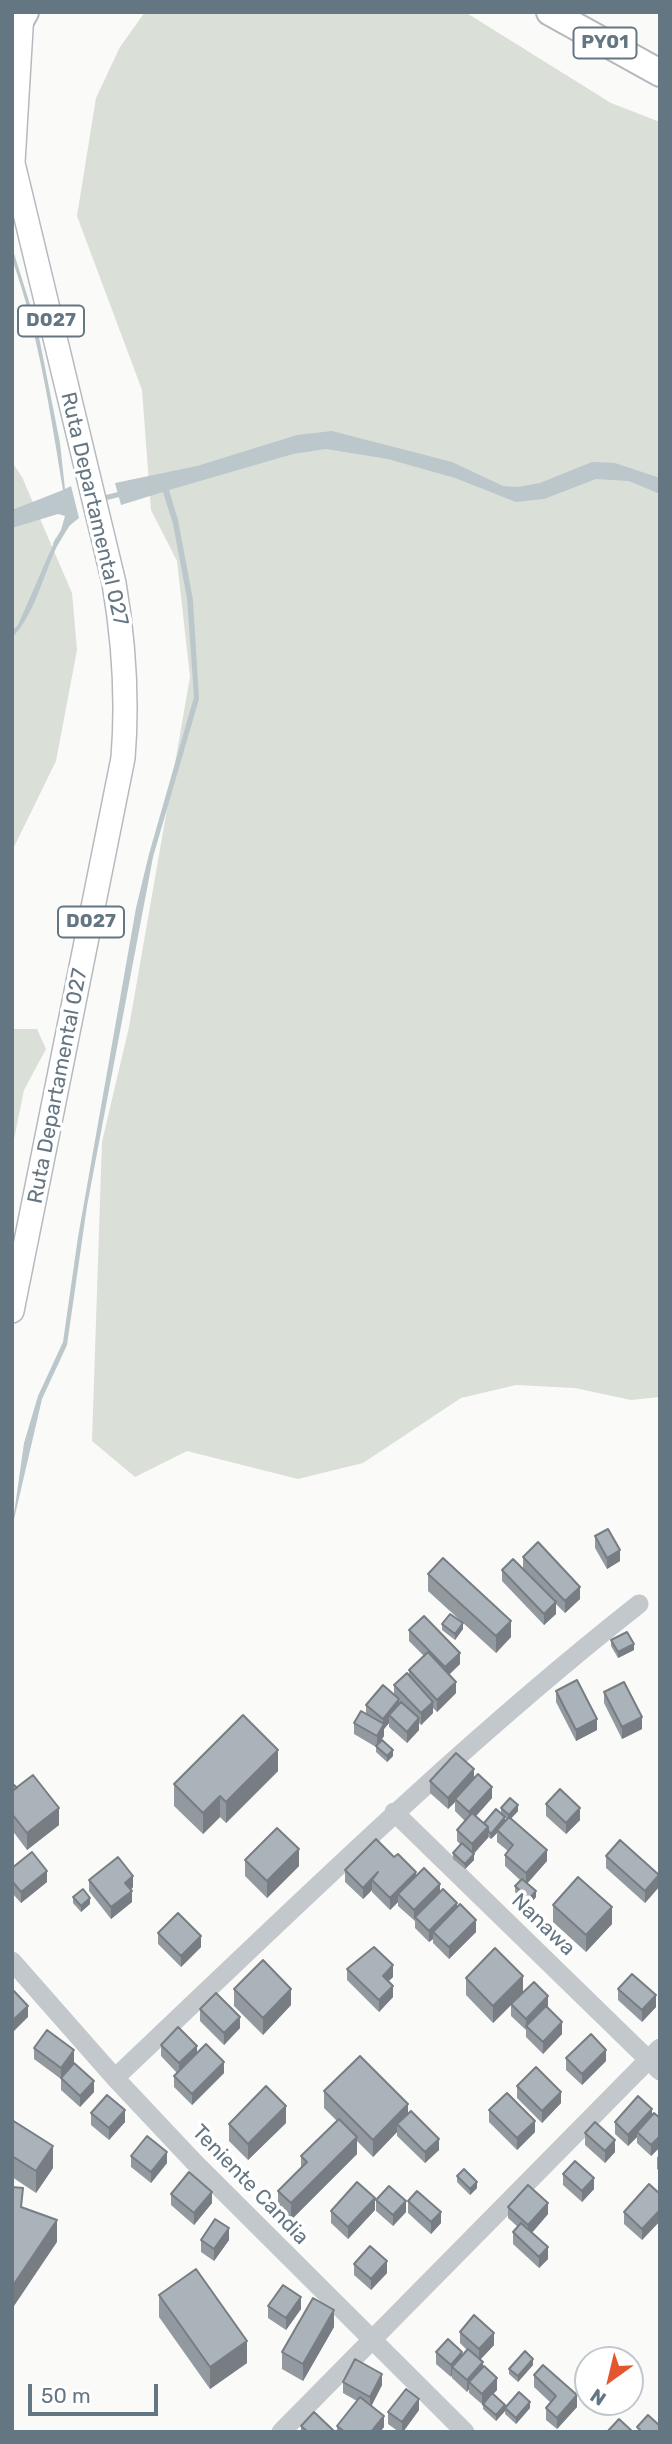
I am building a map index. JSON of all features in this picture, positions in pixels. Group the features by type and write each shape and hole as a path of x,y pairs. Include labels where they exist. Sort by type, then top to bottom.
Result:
{"highway":[{"name":"PY01","path":"550,12 660,73"}],"main road":[{"name":"Ruta Departamental 027","path":"12,1311 124,758 127,713 125,646 102,530 13,161 22,15"}],"street":[{"path":"115,2078 394,1812 525,1696 639,1604"},
{"name":"Nanawa","path":"394,1812 656,2060"},
{"name":"Teniente Candia","path":"12,1961 115,2078 371,2341 465,2432"},
{"path":"281,2432 656,2060"}],"shaded area":[{"path":"145,12 465,12 611,103 660,122 660,1397 631,1400 575,1388 516,1385 461,1398 363,1463 298,1479 187,1451 135,1477 92,1441 102,1142 129,1027 190,677 177,561 151,510 142,390 77,216 96,98 120,47"},
{"path":"12,247 37,327 60,443 65,489 71,486 79,518 64,530 61,530 65,516 58,514 12,528 12,510 63,490 43,373 30,316 12,259"},
{"path":"332,431 452,462 503,486 518,487 540,483 592,462 615,463 660,478 660,494 629,481 596,479 544,499 516,502 455,478 388,459 326,449 293,454 169,490 178,520 193,600 199,699 153,857 87,1206 67,1345 42,1399 12,1528 24,1443 38,1396 63,1342 78,1237 136,908 194,697 187,598 173,524 163,492 121,505 115,483 197,466 297,435"},
{"path":"12,462 22,477 72,593 77,650 56,761 12,851"},
{"path":"56,538 60,540 34,604 12,638 12,631 18,625"},
{"path":"12,1029 37,1029 46,1049 24,1090 12,1149"}],"building":[{"path":"608,1529 620,1550 607,1558 595,1536"},
{"path":"538,1542 580,1587 565,1601 523,1557"},
{"path":"443,1558 511,1621 496,1636 428,1574"},
{"path":"513,1559 556,1602 544,1614 502,1570"},
{"path":"450,1614 463,1623 455,1634 442,1624"},
{"path":"424,1616 460,1653 445,1667 409,1630"},
{"path":"627,1632 634,1644 618,1652 611,1640"},
{"path":"428,1652 456,1682 437,1700 409,1670"},
{"path":"407,1673 433,1702 421,1713 394,1685"},
{"path":"577,1680 597,1719 576,1730 556,1691"},
{"path":"624,1682 642,1717 622,1727 604,1692"},
{"path":"383,1685 399,1699 383,1719 366,1705"},
{"path":"401,1702 419,1718 407,1732 389,1715"},
{"path":"361,1711 384,1724 377,1736 354,1723"},
{"path":"243,1715 278,1750 226,1802 220,1796 203,1813 174,1784"},
{"path":"382,1740 393,1750 387,1756 376,1746"},
{"path":"456,1753 474,1769 448,1798 430,1781"},
{"path":"478,1774 492,1787 469,1812 455,1799"},
{"path":"33,1775 59,1808 27,1833 12,1814 12,1791"},
{"path":"560,1789 580,1808 566,1823 546,1804"},
{"path":"510,1798 518,1805 509,1815 501,1808"},
{"path":"496,1809 505,1817 491,1834 484,1823"},
{"path":"472,1813 488,1827 472,1844 457,1830"},
{"path":"509,1817 547,1850 526,1873 505,1855 513,1845 497,1830"},
{"path":"277,1828 299,1849 267,1881 245,1860"},
{"path":"376,1839 394,1857 398,1854 416,1872 390,1898 372,1880 378,1872 363,1888 345,1870"},
{"path":"620,1840 659,1875 645,1891 606,1856"},
{"path":"462,1843 474,1854 465,1864 453,1853"},
{"path":"32,1852 47,1871 21,1892 12,1881 12,1868"},
{"path":"118,1857 133,1876 125,1883 132,1891 111,1907 89,1880"},
{"path":"424,1868 440,1884 414,1910 398,1894"},
{"path":"578,1877 612,1907 586,1935 553,1905"},
{"path":"522,1879 536,1891 529,1899 515,1886"},
{"path":"83,1889 90,1898 81,1906 73,1897"},
{"path":"443,1889 457,1903 429,1931 415,1917"},
{"path":"460,1904 476,1920 449,1947 433,1932"},
{"path":"178,1913 201,1936 181,1956 158,1933"},
{"path":"374,1947 393,1965 383,1976 393,1986 379,2000 347,1969"},
{"path":"495,1948 523,1976 493,2006 466,1978"},
{"path":"263,1960 291,1989 263,2018 234,1989"},
{"path":"632,1974 656,1995 642,2010 618,1989"},
{"path":"534,1982 548,1996 526,2019 511,2004"},
{"path":"12,1989 28,2006 12,2021"},
{"path":"216,1993 240,2017 224,2033 200,2009"},
{"path":"546,2006 562,2022 543,2042 526,2026"},
{"path":"178,2027 197,2046 179,2063 161,2045"},
{"path":"47,2030 74,2050 61,2068 34,2048"},
{"path":"591,2034 606,2050 582,2074 566,2058"},
{"path":"206,2044 224,2062 192,2094 174,2076"},
{"path":"360,2056 408,2104 373,2140 324,2091"},
{"path":"74,2063 94,2081 80,2096 61,2078"},
{"path":"536,2067 561,2092 542,2111 517,2086"},
{"path":"266,2086 286,2106 248,2144 229,2124"},
{"path":"507,2093 535,2121 517,2138 489,2110"},
{"path":"107,2095 125,2110 109,2128 91,2113"},
{"path":"638,2096 652,2109 628,2135 615,2122"},
{"path":"411,2111 439,2139 425,2152 397,2124"},
{"path":"654,2113 660,2118 660,2136 651,2145 637,2132"},
{"path":"339,2119 357,2137 291,2203 278,2191 307,2162 301,2156"},
{"path":"12,2120 53,2146 36,2171 12,2156"},
{"path":"595,2122 615,2140 605,2151 585,2133"},
{"path":"147,2136 167,2152 151,2172 131,2156"},
{"path":"575,2161 594,2178 582,2191 563,2174"},
{"path":"464,2169 477,2182 470,2189 457,2176"},
{"path":"189,2172 212,2192 194,2213 171,2194"},
{"path":"357,2182 375,2198 348,2227 331,2211"},
{"path":"649,2184 660,2194 660,2210 642,2229 624,2212"},
{"path":"528,2185 548,2203 528,2225 508,2207"},
{"path":"389,2186 406,2201 393,2215 376,2200"},
{"path":"12,2187 23,2188 21,2207 57,2220 12,2287"},
{"path":"417,2191 441,2212 431,2222 408,2201"},
{"path":"215,2219 229,2228 214,2249 201,2240"},
{"path":"521,2223 548,2247 539,2257 513,2232"},
{"path":"370,2246 387,2261 371,2279 354,2264"},
{"path":"196,2269 247,2341 210,2367 159,2295"},
{"path":"283,2285 301,2297 286,2318 268,2306"},
{"path":"313,2298 334,2310 303,2364 282,2352"},
{"path":"474,2315 494,2333 479,2349 460,2332"},
{"path":"448,2339 462,2352 451,2365 436,2352"},
{"path":"468,2349 483,2362 467,2380 452,2367"},
{"path":"525,2351 533,2359 518,2376 509,2369"},
{"path":"355,2359 382,2374 370,2397 343,2382"},
{"path":"543,2365 574,2392 574,2398 557,2418 546,2408 556,2396 534,2375"},
{"path":"484,2366 497,2378 482,2394 469,2382"},
{"path":"406,2389 419,2399 402,2422 388,2412"},
{"path":"519,2392 530,2402 516,2418 505,2408"},
{"path":"492,2393 505,2405 496,2415 483,2404"},
{"path":"360,2397 384,2416 371,2432 345,2432 337,2426"},
{"path":"314,2412 335,2432 308,2432 301,2426"},
{"path":"648,2415 660,2426 660,2432 642,2432 637,2427"},
{"path":"619,2419 633,2432 607,2432"}],"waterway":[{"path":"100,499 125,493"},
{"path":"56,543 67,525"}]}
